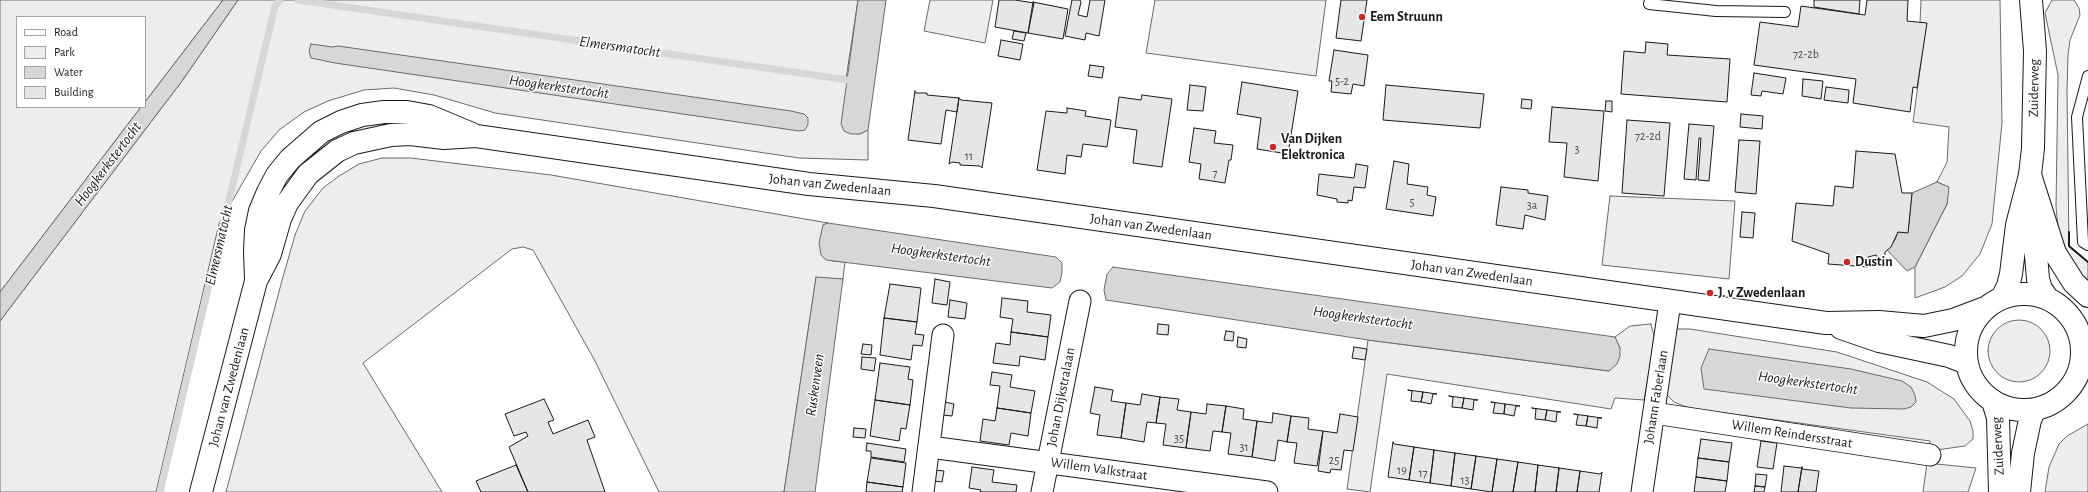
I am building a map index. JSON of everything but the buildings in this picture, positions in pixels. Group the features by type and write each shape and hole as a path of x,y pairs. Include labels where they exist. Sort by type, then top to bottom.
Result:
{"main road":[{"name":"Zuiderweg","path":"2031,0 2035,83 2030,175 2038,279 2041,289 2048,299"},
{"name":"Johan van Zwedenlaan","path":"201,492 256,281 270,254 280,219 287,203 308,174 337,151 354,143 391,134 410,134 444,138 476,136 802,183 934,196 1826,323 1879,322 1924,326 1948,322 1994,303"},
{"name":"Zuiderweg","path":"1994,303 2008,286 2011,274 2017,225 2030,175"},
{"path":"2030,175 2045,216 2055,252 2074,283 2088,296"},
{"path":"2025,294 2048,299 2067,314 2084,338 2079,388 2051,404 2035,409 2013,409 1993,401 1985,396 1973,381 1967,363 1968,337 1976,318 1994,303 2025,294"},
{"name":"Johan van Zwedenlaan","path":"1826,323 1879,341 1949,356 1967,363"},
{"name":"Zuiderweg","path":"1993,401 1998,418 2000,492"},
{"name":"Zuiderweg","path":"2019,492 2023,453 2030,420 2035,409"}],"street":[{"name":"Johan Dijkstralaan","path":"1042,492 1080,301"},
{"name":"Johann Faberlaan","path":"1642,492 1670,302"},
{"path":"923,492 930,447 943,335"},
{"name":"Willem Reindersstraat","path":"1654,413 1930,455"},
{"name":"Willem Valkstraat","path":"930,447 1267,492"}],"lane":[{"path":"1650,0 1649,4 1716,11 1785,12"},
{"path":"2088,76 2077,117 2083,150 2084,242 2088,246"}],"green space":[{"path":"0,0 223,0 146,101 146,16 16,16 16,108 140,108 0,292"},
{"path":"238,0 858,0 846,79 860,134 868,130 868,160 799,158 495,113 434,95 394,88 364,90 328,101 304,112 279,130 261,151 219,224 156,492 0,492 0,321 182,81"},
{"path":"930,0 993,0 985,43 924,31"},
{"path":"1155,0 1326,0 1316,76 1146,53"},
{"path":"1921,0 2000,0 2002,123 1992,224 1980,254 1962,276 1945,287 1915,298 1915,267 1947,204 1948,187 1937,182 1947,162 1949,127 1913,122 1926,25 1920,23"},
{"path":"2052,0 2074,0 2079,8 2080,15 2070,40 2068,55 2069,246 2088,262 2088,284 2071,264 2059,236 2056,207 2058,75 2045,13"},
{"path":"382,158 411,158 551,175 828,223 823,225 832,261 845,262 843,279 816,278 784,492 659,492 595,361 533,250 523,247 512,249 363,363 442,492 226,492 281,284 295,235 305,211 323,188 339,176 359,164"},
{"path":"1610,196 1735,201 1729,279 1602,265"},
{"path":"2013,320 2025,320 2041,329 2048,339 2050,351 2048,363 2041,373 2025,382 2013,382 2002,377 1993,368 1988,357 1988,345 1993,334 2002,325"},
{"path":"1651,324 1655,340 1644,400 1615,398 1611,409 1387,374 1370,492 1347,489 1368,340 1609,371 1620,348 1615,337 1630,326"},
{"path":"1677,329 1690,329 1837,352 1927,382 1954,399 1970,421 1973,431 1973,439 1965,446 1929,451 1930,441 1689,408 1674,402 1666,394 1668,351"},
{"path":"2088,424 2088,492 2045,492 2049,467 2059,444 2067,436"},
{"path":"1927,463 1976,468 1968,492 1923,492"}],"water":[{"name":"Hoogkerkstertocht","path":"223,0 238,0 182,81 0,321 0,292 140,108 146,108 146,101"},
{"path":"858,0 886,0 868,130 860,134 851,134 844,131 841,124"},
{"name":"Hoogkerkstertocht","path":"311,44 332,47 338,46 791,111 804,114 808,118 808,124 805,130 799,131 335,63 311,58 309,51"},
{"path":"1937,182 1949,187 1947,204 1915,267 1907,271 1887,250 1895,240 1898,232 1908,232 1912,193"},
{"name":"Hoogkerkstertocht","path":"828,223 1056,257 1062,263 1060,282 1052,288 826,260 821,255 819,243 823,225"},
{"name":"Hoogkerkstertocht","path":"1113,267 1615,337 1620,348 1620,356 1617,364 1609,371 1368,340 1106,300 1104,290 1107,274"},
{"name":"Ruskenveen","path":"816,277 843,279 815,492 784,492"},
{"name":"Hoogkerkstertocht","path":"1709,349 1851,369 1902,381 1911,387 1915,395 1916,402 1911,407 1904,409 1851,408 1704,389 1701,368"}],"waterway":[{"name":"Elmersmatocht","path":"160,492 275,6 280,0"},
{"name":"Elmersmatocht","path":"298,0 855,81"}],"wall":[{"path":"2069,232 2069,246 2088,262"}],"place":[{"name":"Eem Struunn","path":"1362,17"},
{"name":"Van Dijken Elektronica","path":"1273,147"},
{"name":"Dustin","path":"1847,262"},
{"name":"J. v Zwedenlaan","path":"1710,293"}]}
